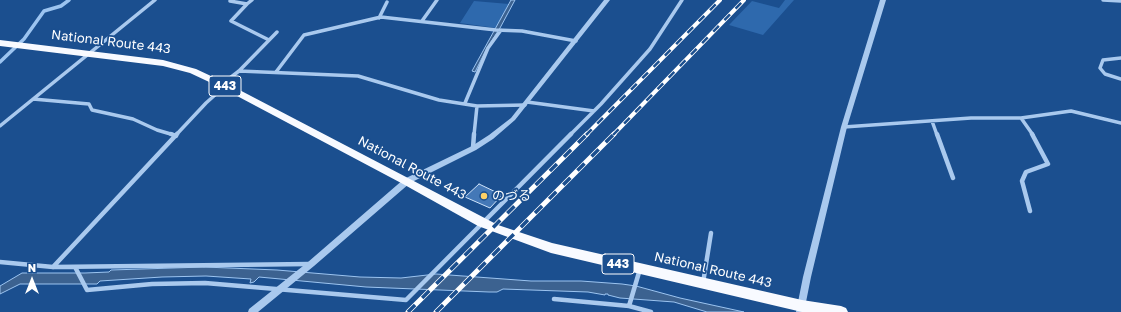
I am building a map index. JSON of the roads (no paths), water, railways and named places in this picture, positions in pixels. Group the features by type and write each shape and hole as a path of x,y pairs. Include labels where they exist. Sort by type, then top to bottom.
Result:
{"highway":[{"name":"National Route 443","path":"0,43 163,63 193,71 224,85 482,223 551,248 703,283 801,309 841,312"}],"street":[{"path":"0,126 155,0"},
{"path":"252,0 232,21 269,40"},
{"path":"422,21 437,0"},
{"path":"252,312 407,182 473,148 491,137 513,119 607,0"},
{"path":"75,267 87,290 152,284 205,283 406,300 594,111 650,49 682,0"},
{"path":"801,309 807,276 844,127 883,0"},
{"path":"1103,0 1121,1"},
{"path":"230,1 247,4"},
{"path":"379,18 387,2"},
{"path":"276,72 304,35 379,18 544,34 576,41"},
{"path":"465,103 488,48 501,30"},
{"path":"53,267 224,85 277,32"},
{"path":"1121,58 1103,60 1100,68 1105,74 1121,79"},
{"path":"239,71 358,76 439,100 477,106 526,104 594,111"},
{"path":"33,99 89,104 92,110 133,119 157,130 176,136"},
{"path":"473,148 477,106"},
{"path":"844,127 971,118 1021,118 1071,111 1121,123"},
{"path":"1021,118 1036,140 1048,164 1026,172 1022,181 1030,211"},
{"path":"932,121 953,178"},
{"path":"703,283 711,233"},
{"path":"0,262 53,267 310,264"},
{"path":"629,306 640,269"},
{"path":"554,299 629,306 651,312"}],"waterway":[{"path":"0,62 24,39 44,11 61,6 69,0"}],"railway":[{"path":"586,135 720,0"},
{"path":"613,135 744,0"},
{"path":"408,312 586,135"},
{"path":"436,312 613,135"}],"place":[{"name":"のづる","path":"484,196"}]}
